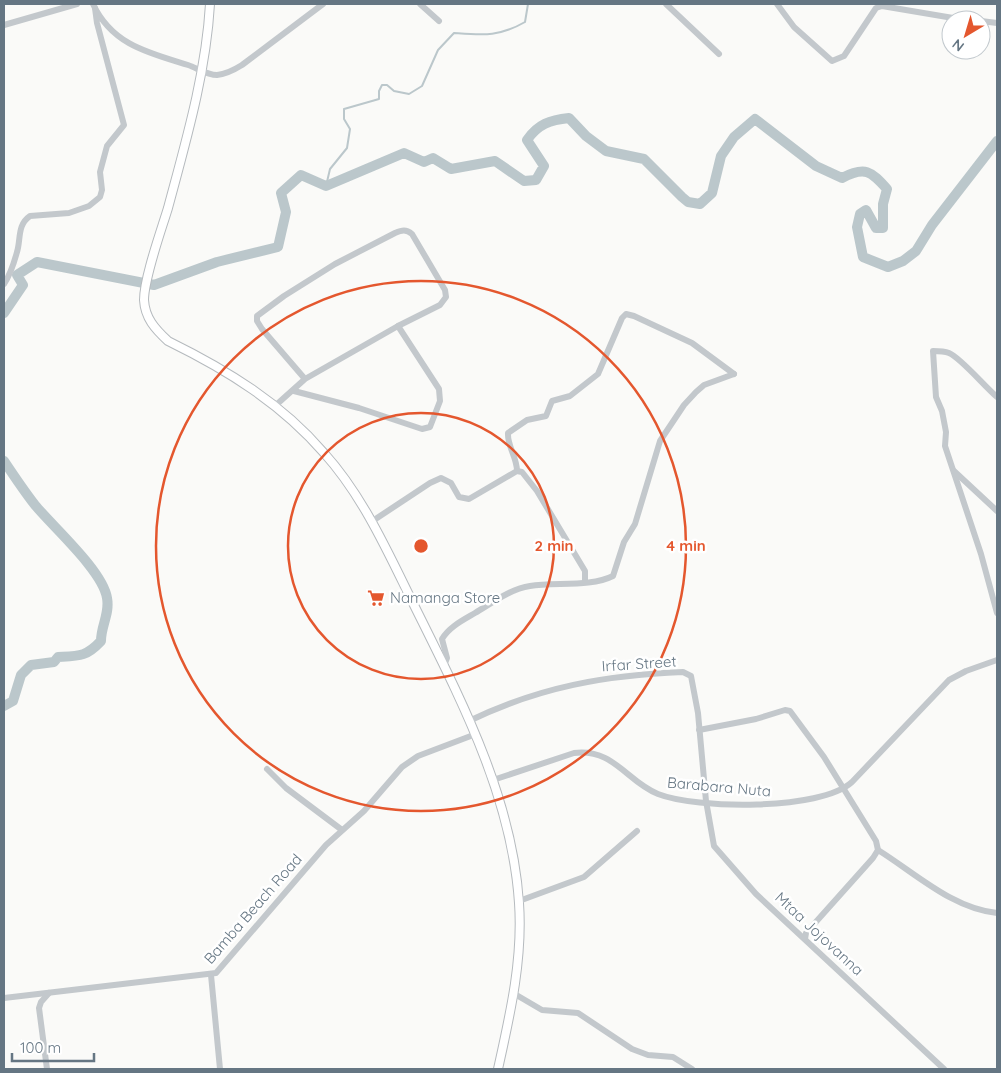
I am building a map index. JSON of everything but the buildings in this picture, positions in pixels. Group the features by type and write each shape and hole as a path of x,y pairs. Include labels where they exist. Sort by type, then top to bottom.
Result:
{"main road":[{"path":"210,4 202,71 144,298 149,320 168,341 230,375 276,405 325,454 350,484 444,666 476,734 493,780 510,844 519,900 518,954 513,993 498,1069"}],"street":[{"path":"4,25 77,4"},
{"path":"94,6 110,28 134,47 152,56 211,74 230,72 323,4"},
{"path":"420,4 439,21"},
{"path":"666,4 710,44 718,54"},
{"path":"776,4 794,27 832,61 844,56 876,8 882,6 941,16"},
{"path":"4,284 18,250 20,227 26,219 30,216 69,213 89,206 100,197 102,190 100,172 107,146 124,125 94,6"},
{"path":"276,405 294,391 305,379 398,326 440,305 446,297 445,290 412,234 403,230 335,264 284,296 257,316 257,321 262,329 305,379"},
{"path":"444,666 447,658 442,639 460,622 512,592 528,586 557,583 570,585 585,581 606,580 616,574 624,542 635,524 660,441 684,405 704,385 734,374 692,343 626,314 622,318 598,374 570,396 552,401 546,416 527,420 508,433 508,439 517,464 517,471"},
{"path":"294,391 360,408 422,429 430,427 440,401 439,389 398,326"},
{"path":"997,397 955,356 948,352 933,351 936,397 942,410 946,432 945,446 954,470 997,614"},
{"path":"954,470 997,511"},
{"path":"371,522 430,483 441,478 451,483 459,497 469,499 517,471 522,472 537,491 585,571 585,581"},
{"name":"Barabara Nuta","path":"493,780 574,754 586,752 609,760 656,793 706,801 784,804 826,796 843,790 948,680 966,671 997,660"},
{"name":"Irfar Street","path":"469,721 511,702 544,690 598,679 683,672 691,676 694,685 706,801"},
{"path":"699,730 756,719 785,710 790,711 824,757 876,841 878,850 956,902 972,909 997,913"},
{"name":"Bamba Beach Road","path":"4,998 210,975 220,970 315,858 342,830 364,811 393,776 410,761 438,747 476,734"},
{"path":"267,770 286,788 342,830"},
{"name":"Mtaa Jojovanna","path":"706,801 714,846 727,864 756,894 944,1069"},
{"path":"519,900 584,876 638,831"},
{"path":"805,938 806,933 878,850"},
{"path":"210,975 220,1069"},
{"path":"47,1069 39,1008 41,1002 49,993"},
{"path":"513,993 542,1010 578,1014 632,1049 648,1055 673,1057 692,1069"}],"waterway":[{"path":"326,186 330,169 347,148 350,129 344,119 344,109 379,99 379,91 382,85 387,85 394,91 409,94 422,86 438,50 454,33 491,34 516,27 525,22 528,4"},
{"path":"4,313 23,285 17,275 37,262 154,285 217,262 278,247 286,212 281,193 301,175 326,186 404,153 424,162 433,158 451,169 495,161 524,181 536,180 544,166 527,140 545,124 569,118 586,136 606,151 644,159 688,202 700,204 712,193 721,156 734,137 755,119 816,166 842,178 856,172 867,172 872,174 887,189 883,204 883,228 876,228 866,210 860,214 857,227 863,257 888,267 903,261 916,251 932,225 997,141"},
{"path":"4,461 35,505 97,575 108,604 101,641 96,646 82,655 58,657 54,662 31,665 21,675 13,701 4,706"}],"place":[{"name":"Namanga Store","path":"376,598"}]}
